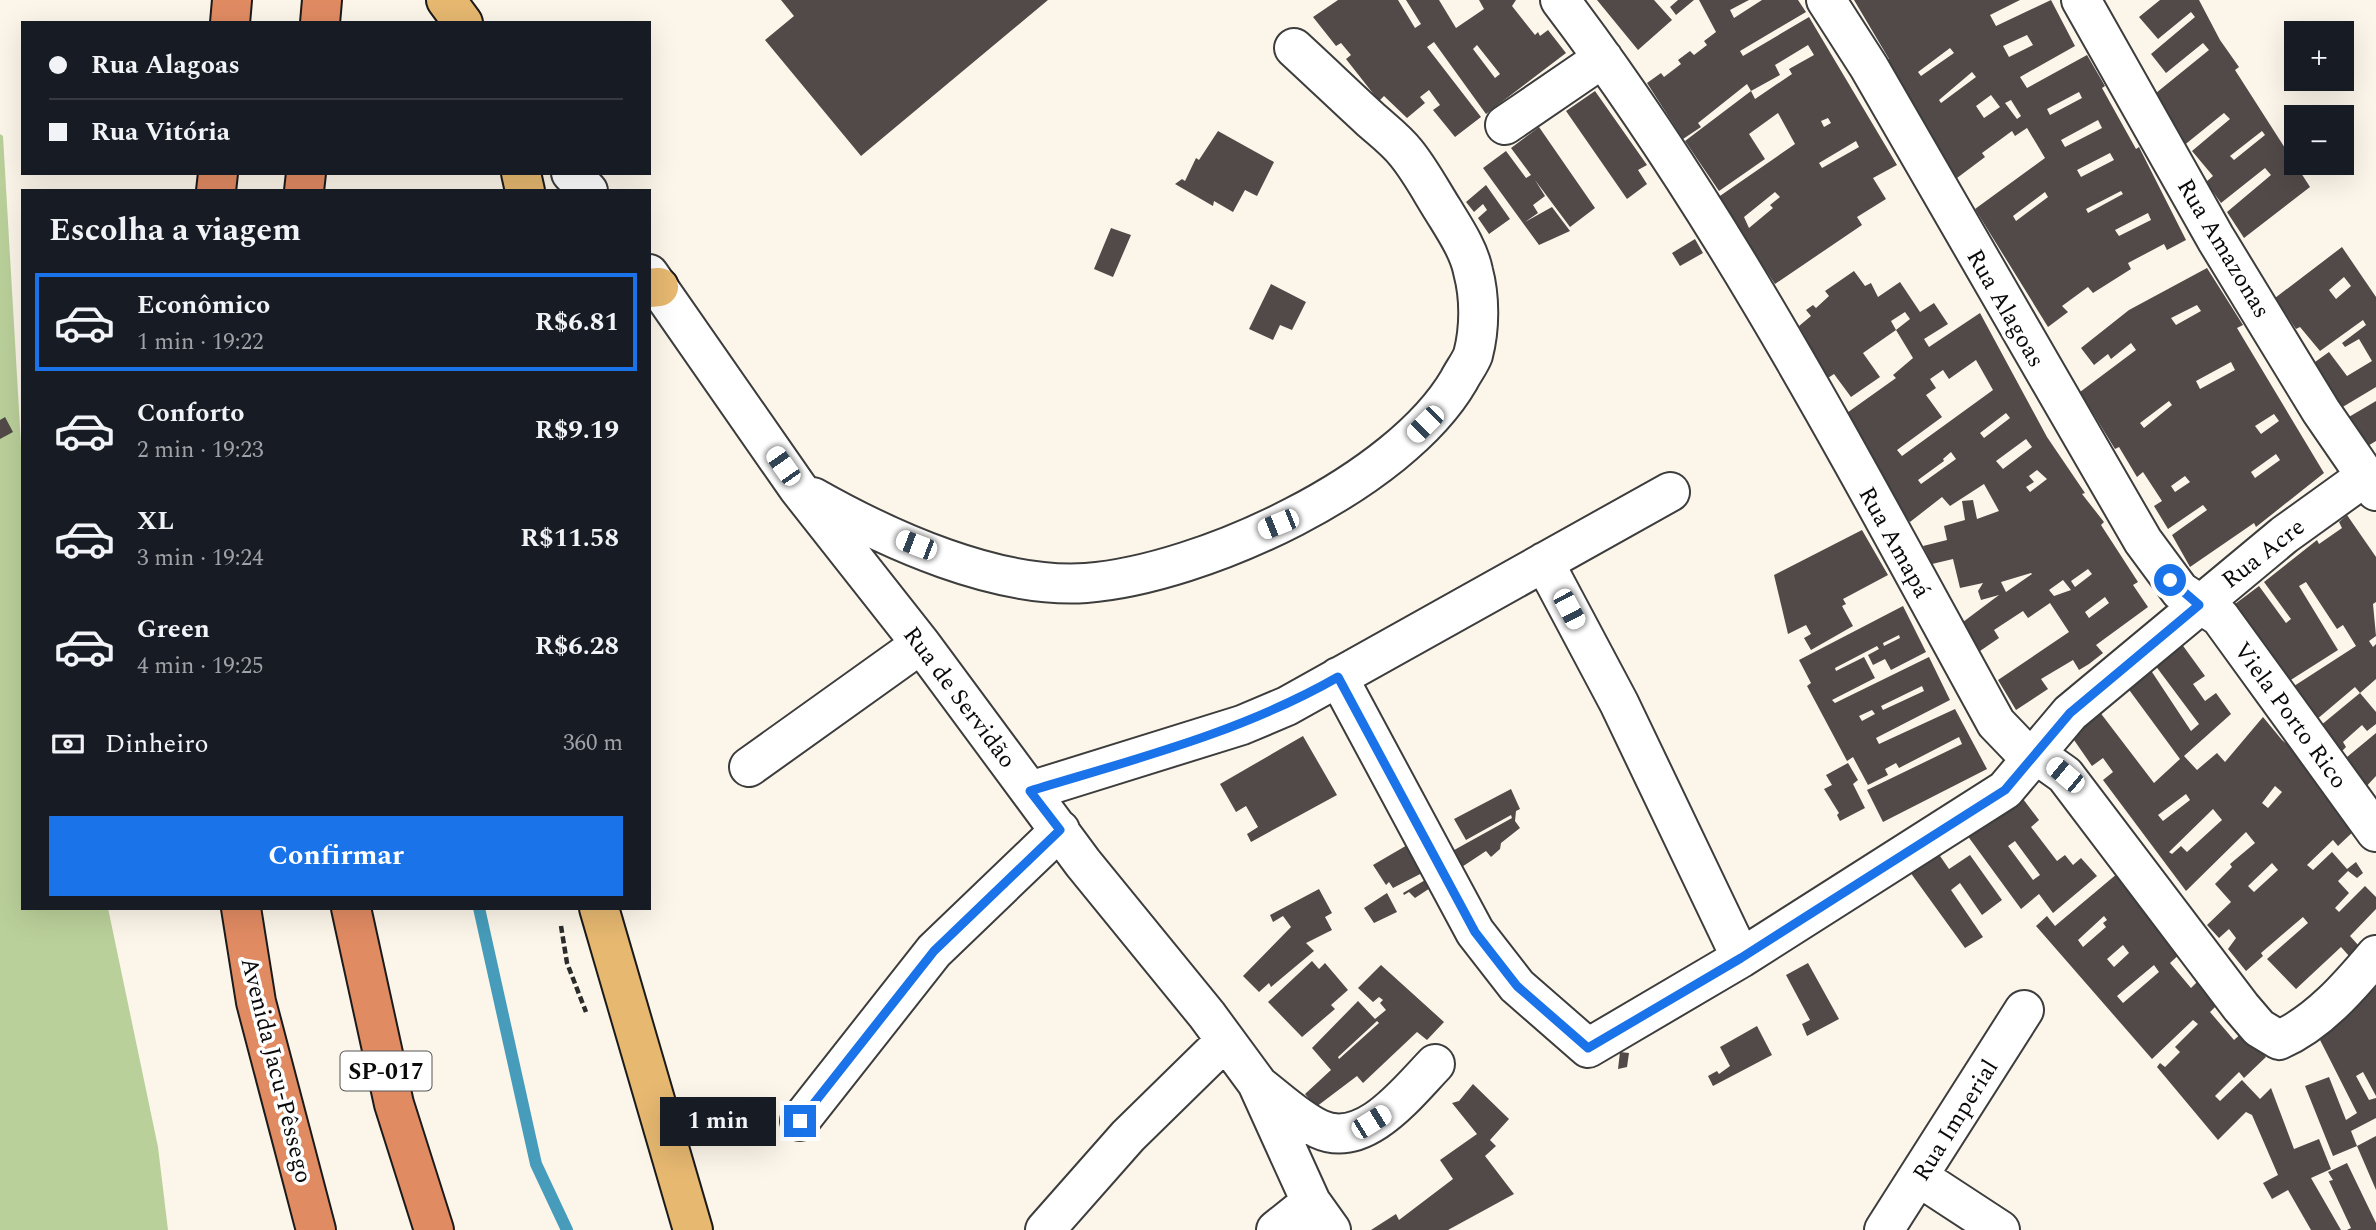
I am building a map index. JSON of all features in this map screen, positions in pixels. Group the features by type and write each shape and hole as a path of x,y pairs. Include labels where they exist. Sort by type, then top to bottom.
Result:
{"highway":[{"path":"230,21 232,0"},
{"path":"320,21 322,0"},
{"name":"Avenida Jacu-Pêssego","path":"241,910 256,1002 316,1230"},
{"name":"SP-017","path":"351,910 394,1104 434,1230"}],"main road":[{"path":"446,0 462,21"},
{"path":"599,910 693,1230"}],"street":[{"name":"Rua Amapá","path":"1560,0 1603,58 1736,261 1996,723 2021,749 2036,755 2065,775 2259,1028 2279,1040 2326,1009 2376,955"},
{"name":"Rua Alagoas","path":"1826,0 1869,67 2143,541 2170,580 2199,605"},
{"name":"Rua Amazonas","path":"2081,0 2216,239 2321,411 2371,484"},
{"path":"798,488 866,526 966,565 1031,579 1085,583 1164,568 1203,556 1278,524 1339,490 1406,444 1445,404 1472,356 1479,310 1473,268 1452,224 1405,152 1294,48"},
{"path":"1505,125 1603,58"},
{"path":"573,175 586,189"},
{"name":"Rua de Servidão","path":"653,283 798,488 921,644 1030,791 1257,1083 1321,1216"},
{"name":"Rua Acre","path":"1338,677 1475,932 1517,986 1588,1048 1741,958 2005,790 2070,713 2199,605 2284,535 2371,484"},
{"path":"1030,791 1242,725 1287,706 1670,492"},
{"path":"1544,562 1619,703 1741,958"},
{"name":"Viela Porto Rico","path":"2199,605 2220,617 2228,627 2376,832"},
{"path":"749,767 921,644"},
{"path":"800,1121 934,951 1060,830"},
{"name":"Rua Imperial","path":"1884,1230 2024,1010"},
{"path":"1045,1230 1128,1136 1225,1041"},
{"path":"1257,1083 1301,1118 1319,1129 1336,1134 1357,1130 1385,1113 1435,1064"},
{"path":"1919,1177 2000,1230"},
{"path":"1276,1230 1321,1216"}],"green space":[{"path":"0,134 3,136 21,445 21,910 108,910 158,1147 168,1230 0,1230"}],"building":[{"path":"781,0 1048,0 861,156 765,40 794,16"},
{"path":"1338,0 1398,0 1415,28 1421,24 1406,0 1439,0 1456,28 1484,9 1479,0 1516,0 1512,6 1535,35 1538,32 1540,36 1548,30 1566,53 1486,114 1434,42 1427,47 1481,117 1455,137 1433,110 1440,105 1429,90 1420,97 1425,103 1407,118 1384,96 1379,101 1346,59 1351,55 1341,43 1336,46 1313,17","holes":["1477,45 1500,74 1495,78 1473,49"]},
{"path":"1597,0 1654,0 1672,20 1638,50"},
{"path":"1678,0 1694,0 1676,15 1670,7"},
{"path":"1699,0 1749,0 1730,10 1734,18 1762,0 1798,0 1806,12 1740,51 1743,56 1809,17 1897,165 1873,178 1886,199 1857,217 1862,225 1775,284 1717,198 1795,144 1778,113 1749,134 1765,159 1719,191 1685,141 1751,91 1747,84 1698,123 1701,127 1683,139 1647,83 1661,73 1664,77 1681,64 1678,60 1690,51 1694,55 1707,45 1704,41 1716,32","holes":["1808,45 1814,55 1789,69 1792,74 1755,99 1751,91 1780,75 1775,65","1828,118 1831,123 1824,127 1821,121","1856,141 1859,147 1822,168 1819,163","1775,192 1780,197 1770,205 1773,208 1749,228 1744,217"]},
{"path":"1854,0 2020,0 1990,15 1996,26 2051,0 2075,46 2020,77 2027,88 2087,55 2136,149 2139,147 2186,240 2167,250 2164,244 2128,263 2131,269 2093,293 2088,287 2062,306 2068,312 2048,327 1975,209 2045,158 2027,128 2015,136 2012,131 1982,153 1985,157 1957,178 1885,62 1889,59","holes":["2027,35 2033,45 2009,57 2003,46","1950,48 1954,53 1921,76 1918,72","1972,72 1976,77 1941,103 1939,100","2079,92 2082,98 2050,115 2047,109","1991,95 2000,107 1984,118 1976,106","2011,100 2021,116 2017,119 2005,103","2098,120 2102,128 2065,147 2061,140","2110,153 2114,160 2081,177 2077,170","2121,191 2123,194 2088,213 2086,209","2045,192 2048,197 2016,221 2013,216","2148,213 2151,220 2119,236 2115,230"]},
{"path":"2160,0 2199,0 2220,40 2239,67 2235,70 2284,146 2284,175 2302,175 2310,187 2244,238 2227,212 2271,175 2265,168 2221,203 2206,182 2213,176 2192,151 2230,119 2224,113 2182,147 2156,93 2209,50 2203,43 2166,73 2151,54 2195,17 2191,12 2158,39 2139,17","holes":["2262,131 2265,135 2234,160 2230,156"]},
{"path":"1595,91 1647,165 1638,170 1647,184 1627,199 1566,111"},
{"path":"1539,127 1595,208 1570,227 1535,180 1545,196 1533,205 1538,213 1525,222 1552,207 1570,231 1539,245 1483,168 1506,151 1526,178 1531,175 1511,148"},
{"path":"1218,131 1274,162 1257,196 1245,190 1233,212 1214,201 1213,206 1175,184 1182,179 1185,181 1196,158 1199,160"},
{"path":"1486,185 1510,219 1489,234 1478,218 1487,210 1483,204 1474,212 1466,202"},
{"path":"1111,228 1131,235 1113,277 1094,269"},
{"path":"1695,239 1703,253 1680,266 1672,253"},
{"path":"2342,247 2376,297 2376,387 2336,411 2308,367 2329,352 2347,376 2372,361 2359,339 2345,347 2342,343 2366,325 2363,320 2320,351 2300,327 2296,329 2275,298","holes":["2344,277 2351,286 2336,299 2329,290"]},
{"path":"2207,268 2243,325 2237,328 2324,473 2256,527 2254,523 2190,567 2172,535 2207,510 2203,505 2168,529 2154,506 2162,501 2143,472 2137,477 2119,447 2115,449 2080,392 2136,350 2131,343 2111,359 2108,354 2094,365 2081,348 2129,310","holes":["2197,305 2201,311 2176,325 2171,318","2231,362 2235,370 2200,389 2196,381","2169,401 2172,405 2144,428 2140,423","2274,414 2279,421 2261,434 2255,426","2276,454 2280,460 2255,478 2251,472","2185,476 2190,482 2175,492 2171,486"]},
{"path":"1854,271 1865,286 1871,283 1878,297 1900,282 1920,312 1934,303 1948,324 1924,339 1929,347 1980,313 2047,437 2085,493 2082,494 2104,522 2101,525 2138,582 2133,585 2148,607 2096,645 2103,653 2089,664 2079,670 2073,660 2041,679 2048,689 2016,710 1998,680 2069,632 2050,603 2028,618 2023,611 1994,630 1999,638 1980,651 1963,622 1999,595 1981,600 1978,591 1983,583 1960,588 1953,559 1932,564 1923,546 1947,540 1944,526 1965,520 1962,501 1973,500 1977,519 1999,511 1984,484 1950,506 1942,497 1910,522 1894,503 1844,415 1896,378 1893,375 1913,358 1896,330 1863,353 1880,377 1851,397 1834,374 1828,378 1799,326 1811,316 1806,310 1813,305 1816,308 1829,296 1825,291","holes":["1905,312 1910,319 1896,330 1891,321","1976,360 1993,390 1902,456 1897,450 1942,417 1926,395 1936,388 1930,379 1943,370 1949,379","2006,413 2010,418 1984,438 1980,433","2026,439 2032,447 2003,469 1996,461","1951,452 1956,459 1921,484 1918,480 1944,461","2037,470 2047,479 2030,492 2026,487 2034,482 2029,476","2088,569 2092,574 2075,587 2071,581","2032,574 2006,592 2001,582","2063,580 2071,590 2054,596 2049,590","2105,597 2109,603 2089,618 2085,612"]},
{"path":"1271,284 1306,302 1292,330 1280,325 1273,340 1249,329"},
{"path":"2376,401 2376,441 2361,450 2342,421"},
{"path":"5,417 13,432 0,439 0,420"},
{"path":"2347,515 2376,557 2376,602 2373,604 2376,636 2369,641 2373,647 2376,644 2376,679 2360,693 2355,687 2316,720 2291,688 2356,646 2343,625 2337,629 2306,582 2299,586 2338,650 2283,685 2227,610 2259,586 2286,623 2291,619 2264,582 2317,540 2319,544 2342,528 2339,522"},
{"path":"1862,530 1888,575 1843,599 1846,604 1842,606 1853,626 1811,650 1804,638 1811,634 1806,625 1788,634 1774,575"},
{"path":"1903,606 1926,652 1891,670 1885,659 1873,665 1868,655 1879,649 1877,646 1835,668 1836,671 1864,657 1875,678 1832,700 1835,703 1929,657 1950,700 1876,738 1879,744 1955,709 1987,769 1883,822 1867,790 1962,744 1959,737 1899,768 1896,763 1885,769 1888,775 1868,785 1853,757 1847,761 1807,686 1811,683 1799,660","holes":["1899,635 1900,638 1884,646 1883,643","1922,686 1924,691 1883,710 1881,706","1872,710 1875,714 1862,721 1859,716"]},
{"path":"2181,643 2205,676 2193,684 2205,701 2216,693 2231,714 2184,756 2197,770 2217,753 2225,762 2263,717 2282,740 2308,762 2304,766 2356,829 2338,846 2333,840 2307,865 2313,870 2332,852 2347,869 2356,862 2363,873 2357,878 2348,871 2338,881 2349,893 2335,908 2339,912 2365,886 2376,897 2376,909 2350,936 2359,946 2349,956 2341,947 2296,989 2267,959 2308,923 2303,917 2261,953 2263,956 2246,971 2228,949 2236,938 2229,929 2219,938 2207,925 2231,902 2215,884 2232,867 2230,864 2255,843 2246,832 2186,891 2103,780 2113,772 2103,758 2092,766 2074,740 2081,725 2099,711 2154,783 2180,759 2127,687 2150,669 2191,731 2199,724 2155,665","holes":["2275,786 2282,792 2268,808 2262,803","2186,794 2190,800 2163,821 2158,815","2213,809 2222,820 2187,852 2181,846 2172,854 2169,852","2272,863 2278,870 2254,892 2248,886"]},
{"path":"2360,693 2376,712 2376,724 2367,731 2362,725 2343,742 2346,747 2340,753 2320,726"},
{"path":"2376,733 2376,776 2363,790 2341,762"},
{"path":"1303,736 1337,795 1251,842 1247,834 1258,827 1246,806 1236,812 1220,784"},
{"path":"1848,763 1858,780 1853,784 1865,808 1840,821 1837,815 1839,813 1824,789 1832,785 1826,775"},
{"path":"1511,789 1520,809 1516,811 1515,821 1520,828 1501,843 1500,849 1491,857 1486,851 1415,898 1409,892 1404,895 1403,893 1432,876 1447,854 1512,818 1511,815 1466,840 1454,819"},
{"path":"2020,795 2039,820 2031,827 2057,861 2065,855 2073,865 2081,858 2097,876 2053,913 2039,894 2021,909 1967,835","holes":["2015,841 2040,875 2033,880 2008,846"]},
{"path":"1409,844 1426,871 1393,888 1389,882 1386,885 1373,865"},
{"path":"1938,853 1949,869 1970,855 2002,900 1982,915 1960,883 1951,890 1983,937 1965,948 1910,872"},
{"path":"2118,873 2182,952 2170,963 2191,988 2197,982 2217,1005 2210,1012 2234,1040 2243,1032 2266,1057 2244,1078 2239,1072 2215,1096 2220,1101 2242,1080 2260,1099 2271,1088 2294,1149 2319,1139 2331,1169 2311,1178 2341,1230 2311,1230 2288,1190 2272,1199 2263,1183 2278,1175 2252,1115 2246,1112 2218,1140 2157,1067 2160,1063 2165,1067 2180,1052 2175,1047 2198,1024 2193,1020 2152,1059 2036,926 2047,916 2055,926","holes":["2104,916 2107,920 2103,923 2106,927 2083,947 2078,940","2123,945 2129,953 2114,967 2107,959","2154,965 2159,972 2123,1003 2117,996"]},
{"path":"1319,889 1332,913 1325,917 1332,930 1306,943 1314,951 1271,987 1269,983 1259,992 1243,976 1291,927 1283,916 1273,922 1270,915"},
{"path":"1387,893 1397,912 1374,923 1364,908"},
{"path":"1312,961 1319,969 1325,963 1348,990 1331,1005 1335,1009 1302,1037 1268,1002"},
{"path":"1808,963 1839,1019 1807,1036 1802,1024 1810,1020 1786,975"},
{"path":"1381,965 1444,1022 1427,1040 1417,1032 1363,1083 1357,1076 1316,1107 1305,1094 1331,1070 1312,1048 1358,1001 1375,1019 1386,1010 1380,1003 1383,1000 1379,997 1373,1002 1358,988","holes":["1377,1021 1379,1023 1339,1059 1338,1057"]},
{"path":"2376,987 2376,1096 2363,1072 2356,1076 2369,1100 2376,1098 2376,1118 2351,1131 2357,1146 2333,1156 2305,1086 2329,1077 2346,1120 2357,1113 2320,1040"},
{"path":"1757,1026 1772,1055 1713,1086 1708,1076 1717,1071 1719,1074 1730,1066 1720,1047"},
{"path":"1620,1052 1629,1053 1627,1067 1618,1069"},
{"path":"1473,1084 1509,1119 1490,1140 1496,1146 1485,1156 1514,1194 1448,1230 1371,1230 1396,1214 1399,1220 1453,1179 1440,1160 1477,1134 1452,1103 1459,1101"},
{"path":"2376,1136 2376,1190 2357,1146"},
{"path":"2347,1163 2376,1223 2376,1230 2347,1230 2351,1228 2329,1181 2333,1180 2328,1172"}],"waterway":[{"path":"479,910 536,1164 567,1230"}],"route":[{"path":"800,1121 934,951 1060,830 1030,791 1242,725 1287,706 1338,677 1475,932 1517,986 1588,1048 1741,958 2005,790 2070,713 2173,624 2199,605 2170,580"}]}
